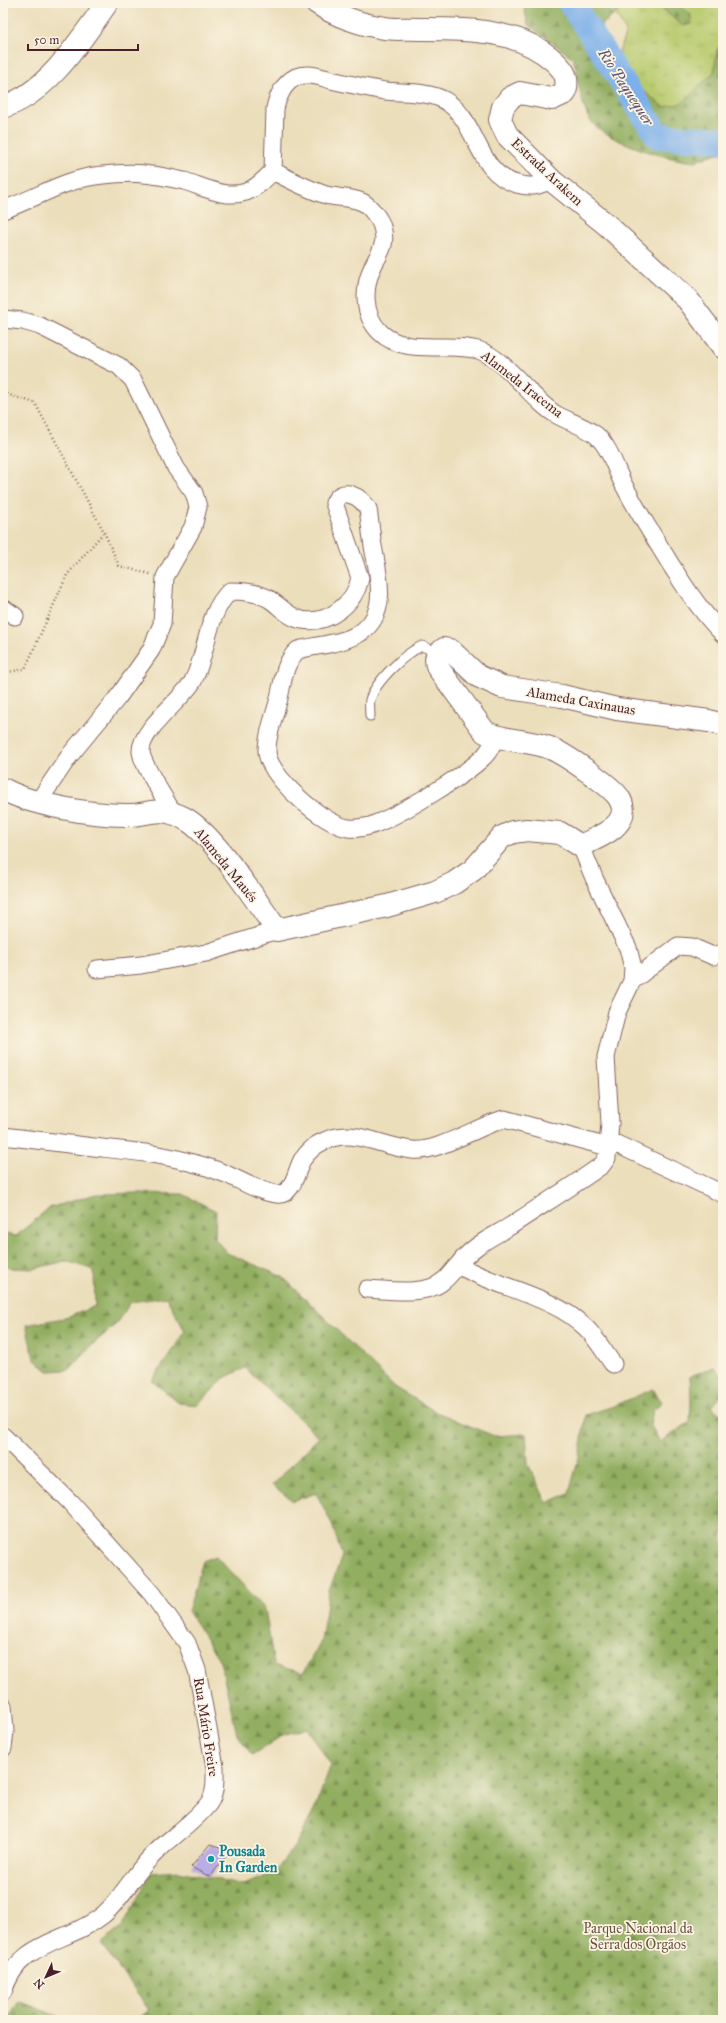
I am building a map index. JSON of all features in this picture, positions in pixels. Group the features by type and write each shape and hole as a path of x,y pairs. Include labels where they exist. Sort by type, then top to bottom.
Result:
{"street":[{"path":"3,107 13,104 43,83 70,54 107,3"},
{"name":"Estrada Arakem","path":"316,3 340,16 385,28 485,32 514,38 550,57 564,71 568,83 564,92 552,99 520,93 510,98 503,107 500,120 507,135 551,180 607,225 688,300 723,347"},
{"path":"3,210 58,186 85,177 125,173 151,174 185,182 203,189 232,194 246,192 257,186 273,171 275,109 277,99 291,80 305,75 385,90 431,95 442,99 455,107 464,117 482,155 498,175 515,183 536,187 551,180"},
{"name":"Alameda Iracema","path":"273,171 304,187 328,195 362,202 382,225 385,240 382,252 374,265 367,283 366,306 371,321 389,339 411,346 460,346 480,350 513,375 557,415 585,428 603,442 626,490 664,554 690,595 723,634"},
{"path":"3,319 23,321 40,326 118,366 133,380 176,468 194,493 198,507 193,528 165,577 162,624 151,650 120,696 70,755 38,802"},
{"path":"173,813 143,758 142,744 159,718 183,695 193,681 203,656 218,606 230,591 242,591 268,599 301,620 314,620 328,616 342,609 351,600 358,588 360,578 334,503 340,496 348,493 358,496 368,509 381,594 377,608 370,621 360,633 346,639 298,650 292,655 286,669 266,751 273,769 297,797 323,817 348,828 374,825 410,806 468,769 487,753 496,737"},
{"path":"444,652 435,662 438,668 486,732 496,737 550,748 578,765 619,797 623,807 621,818 617,824 581,846"},
{"name":"Alameda Caxinauas","path":"444,652 478,676 502,687 562,696 616,709 709,721 723,725"},
{"name":"Alameda Maués","path":"3,789 38,802 82,811 126,816 152,810 173,813 185,818 208,837 277,930"},
{"path":"97,969 141,965 206,953 277,930 387,906 435,892 454,883 472,870 502,837 514,832 527,830 560,833 581,846 594,878 628,948 632,968 632,981 617,1012 606,1057 610,1123 607,1158 602,1165 474,1247 444,1281 435,1287 404,1290 367,1289"},
{"path":"632,981 678,946 692,947 713,956 723,952"},
{"path":"3,1136 147,1153 188,1161 218,1170 260,1190 284,1194 289,1189 302,1160 311,1149 320,1142 338,1135 359,1137 414,1150 430,1148 490,1123 504,1119 608,1143 723,1194"},
{"path":"458,1265 477,1275 559,1308 586,1328 613,1364"},
{"name":"Rua Mário Freire","path":"3,1436 70,1502 152,1594 187,1643 197,1670 215,1767 215,1781 209,1802 152,1855 102,1916 80,1929 34,1950 13,1970 3,1992"},
{"path":"3,1706 5,1731 3,1748"}],"lane":[{"path":"370,716 370,700 376,687 403,657 422,646 444,652"}],"path":[{"path":"3,393 35,403 104,532 119,566 165,577"},
{"path":"3,673 25,669 67,574 104,532"}],"green space":[{"path":"523,3 629,3 599,27 638,87 664,107 682,103 714,72 717,50 723,42 723,153 688,161 663,156 632,146 603,132 593,124 587,115 573,58 528,25"},
{"path":"606,3 723,3 723,114 647,125 613,70 626,31 610,5"},
{"path":"655,3 676,3 690,14 692,24 683,26"},
{"name":"Parque Nacional da Serra dos Orgãos","path":"96,1194 183,1194 216,1211 215,1239 227,1253 283,1277 395,1387 436,1412 494,1436 526,1434 528,1464 547,1503 569,1493 579,1457 586,1415 614,1406 653,1389 662,1402 653,1411 650,1424 660,1442 690,1422 690,1376 714,1367 723,1377 723,1393 712,1407 723,1416 723,2020 136,2020 149,2010 101,1944 122,1927 151,1873 179,1871 244,1885 275,1872 294,1847 313,1813 331,1765 307,1728 283,1735 252,1755 237,1734 220,1661 188,1611 203,1561 216,1556 265,1609 274,1665 303,1673 321,1641 329,1591 342,1556 332,1524 316,1493 293,1501 272,1485 319,1437 245,1368 224,1378 198,1405 179,1403 152,1381 185,1331 166,1297 131,1302 115,1325 91,1346 69,1370 48,1371 34,1359 26,1325 69,1317 95,1306 94,1270 66,1261 32,1269 9,1268 3,1261 3,1233 16,1236 49,1208"},
{"path":"19,2001 67,2020 8,2020"}],"building":[{"name":"Pousada In Garden","path":"210,1844 231,1850 210,1877 191,1867"}],"waterway":[{"name":"Rio Paquequer","path":"571,3 658,136 723,140"}],"place":[{"name":"Pousada In Garden","path":"211,1859"}]}
